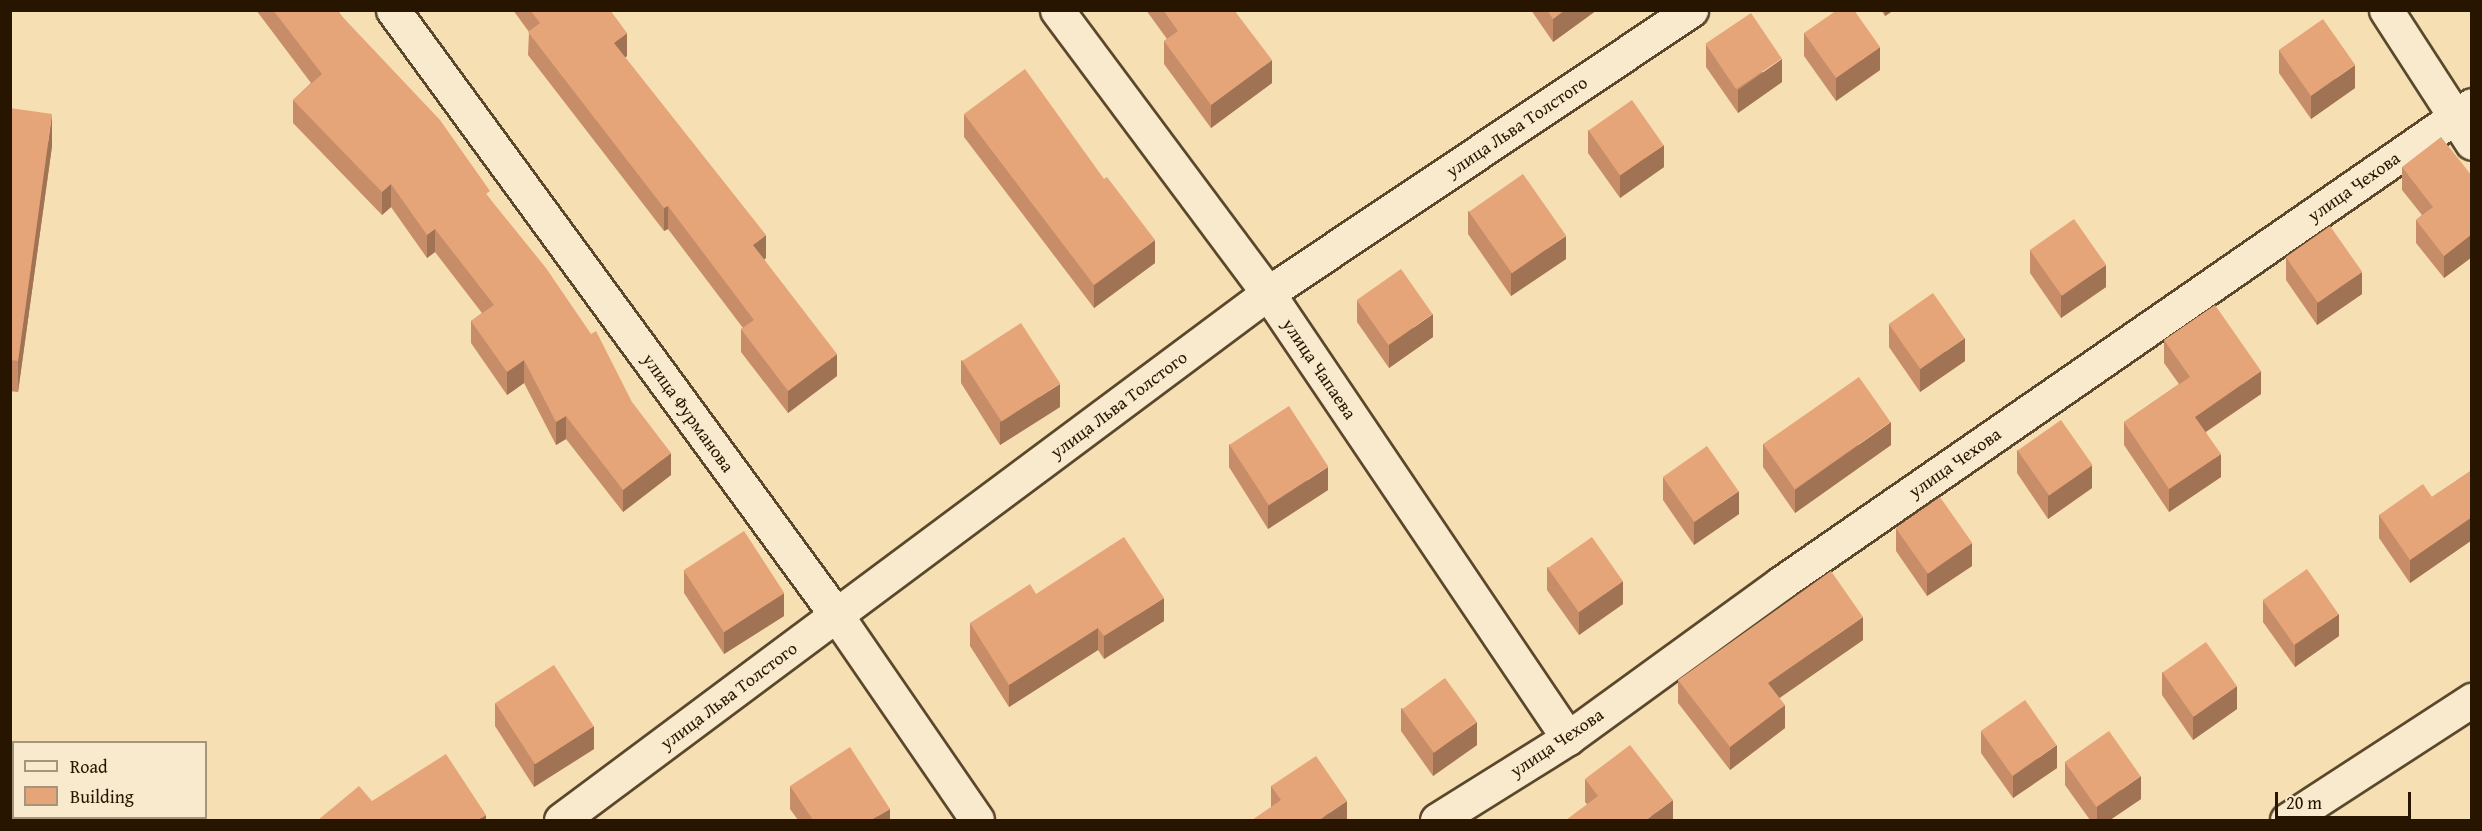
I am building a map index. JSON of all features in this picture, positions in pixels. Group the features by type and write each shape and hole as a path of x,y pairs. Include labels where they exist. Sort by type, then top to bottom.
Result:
{"street":[{"name":"улица Фурманова","path":"393,10 837,616 977,820"},
{"name":"улица Чапаева","path":"1057,10 1268,293 1568,738"},
{"name":"улица Льва Толстого","path":"561,820 1268,293 1691,10"},
{"path":"2386,10 2466,122"},
{"name":"улица Чехова","path":"1437,820 1568,738 1781,583 2466,122"},
{"path":"2288,820 2472,700"}],"building":[{"path":"273,10 336,10 440,120 490,191 486,194 546,268 591,334 596,331 632,402 671,453 623,490 566,416 556,422 524,360 507,372 471,321 494,305 435,229 427,235 391,184 382,192 293,100 322,74"},
{"path":"530,10 610,10 627,33 614,43 766,235 753,245 837,354 788,391 741,329 754,320 668,206 664,208 528,32 540,23"},
{"path":"1163,10 1234,10 1272,60 1211,105 1164,41 1178,31"},
{"path":"1547,10 1565,10 1553,19"},
{"path":"1837,10 1854,10 1880,47 1836,78 1804,33"},
{"path":"1751,13 1782,59 1736,89 1705,44"},
{"path":"2323,19 2355,65 2311,96 2279,50"},
{"path":"1025,69 1104,179 1107,177 1155,240 1094,285 964,114"},
{"path":"1632,100 1664,145 1620,175 1589,130"},
{"path":"10,108 52,114 18,361 10,360"},
{"path":"2441,137 2472,176 2472,234 2444,256 2416,220 2433,207 2402,167"},
{"path":"1523,174 1566,235 1512,273 1469,212"},
{"path":"2074,219 2106,265 2062,296 2030,250"},
{"path":"2330,226 2362,272 2318,303 2286,257"},
{"path":"1401,269 1433,314 1388,345 1357,300"},
{"path":"1933,293 1965,338 1920,369 1889,324"},
{"path":"2215,305 2261,371 2195,417 2221,454 2169,489 2124,422 2190,377 2164,340"},
{"path":"1021,323 1060,383 1002,422 962,361"},
{"path":"1859,377 1891,422 1795,489 1763,444"},
{"path":"1289,406 1328,466 1269,505 1229,445"},
{"path":"2061,420 2093,465 2049,495 2018,450"},
{"path":"1707,446 1739,491 1694,522 1663,477"},
{"path":"2472,470 2472,517 2410,560 2379,515 2423,484 2432,497"},
{"path":"1940,497 1972,543 1928,574 1896,528"},
{"path":"744,531 784,593 724,632 684,570"},
{"path":"1124,537 1164,598 1104,636 1098,628 1009,685 970,623 1030,584 1036,594"},
{"path":"1592,537 1623,581 1579,612 1548,568"},
{"path":"2307,569 2339,614 2294,645 2263,600"},
{"path":"1831,571 1863,617 1768,683 1785,705 1730,747 1678,680"},
{"path":"2206,642 2237,686 2194,717 2163,672"},
{"path":"554,665 594,726 535,764 495,703"},
{"path":"1445,678 1477,722 1434,753 1402,709"},
{"path":"2025,700 2057,745 2012,776 1981,731"},
{"path":"2109,731 2141,776 2096,807 2065,762"},
{"path":"1630,745 1673,800 1646,820 1566,820 1598,796 1585,779"},
{"path":"850,747 890,809 871,820 813,820 790,786"},
{"path":"446,754 486,815 477,820 318,820 359,786 372,801"},
{"path":"1316,756 1347,801 1319,820 1252,820 1281,800 1271,786"}]}
